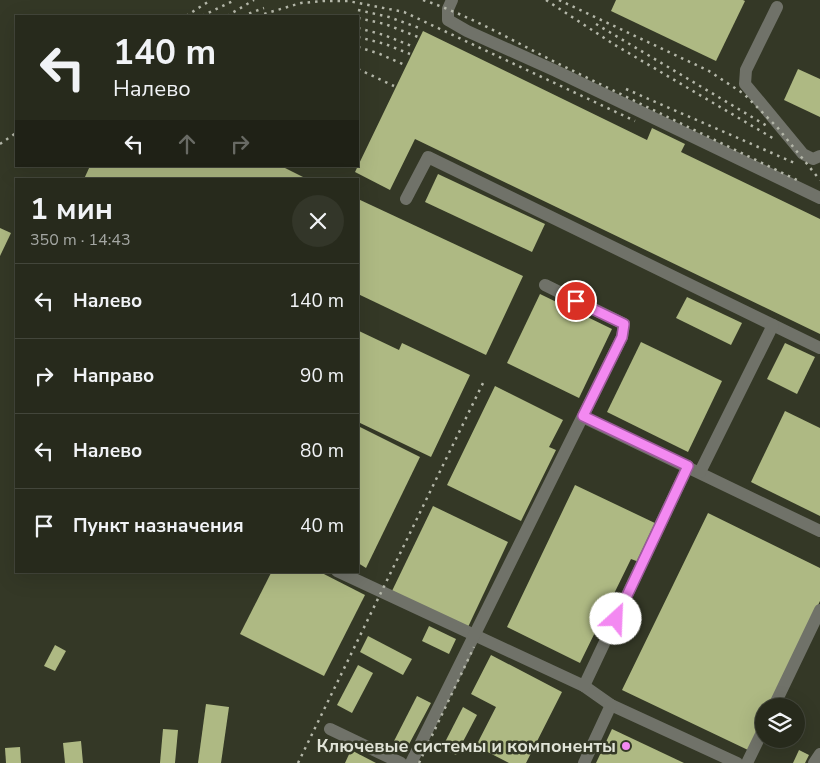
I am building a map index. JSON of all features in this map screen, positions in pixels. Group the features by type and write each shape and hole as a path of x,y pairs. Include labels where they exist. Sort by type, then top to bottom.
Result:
{"street":[{"path":"452,0 448,9 448,20 467,31 556,71 820,198"},
{"path":"776,7 746,70 745,84 803,154 813,158 820,156"},
{"path":"406,199 428,157 820,348"},
{"path":"410,763 622,337 624,324 545,285"},
{"path":"700,472 773,325"},
{"path":"583,416 820,531"},
{"path":"584,686 688,466"},
{"path":"341,573 584,686 611,705 737,763"},
{"path":"778,698 820,610"},
{"path":"584,763 611,705"},
{"path":"330,729 401,763"},
{"path":"747,763 755,747"},
{"path":"814,763 820,754"}],"building":[{"path":"616,0 745,1 716,61 611,11"},
{"path":"423,31 647,140 652,128 685,144 681,152 820,219 820,334 415,139 390,190 355,172"},
{"path":"798,69 820,79 820,117 784,100"},
{"path":"90,167 283,167 305,178 84,178"},
{"path":"438,174 545,224 532,252 425,202"},
{"path":"359,199 523,276 486,355 359,294"},
{"path":"0,228 11,233 0,256"},
{"path":"540,294 612,329 579,398 507,363"},
{"path":"687,297 742,323 731,345 676,318"},
{"path":"359,331 399,350 402,343 470,375 431,457 359,422"},
{"path":"641,342 722,381 688,452 607,412"},
{"path":"785,343 815,357 797,394 767,379"},
{"path":"495,386 563,420 549,447 556,450 521,521 447,485"},
{"path":"785,411 820,428 820,516 751,482"},
{"path":"359,426 420,457 366,568 359,564"},
{"path":"575,485 657,524 639,562 631,559 580,663 507,627"},
{"path":"433,506 508,542 468,627 392,591"},
{"path":"708,513 820,568 820,601 773,698 755,698 755,736 748,750 622,690"},
{"path":"271,573 322,573 365,595 324,676 240,634"},
{"path":"429,626 456,639 449,654 422,641"},
{"path":"368,636 412,659 403,675 360,652"},
{"path":"55,645 66,651 55,671 44,666"},
{"path":"491,655 562,692 526,763 509,763 476,746 496,707 471,694"},
{"path":"358,665 373,673 352,713 337,705"},
{"path":"417,696 431,703 407,748 394,741"},
{"path":"206,704 229,707 221,763 198,763"},
{"path":"463,707 477,715 456,755 442,748"},
{"path":"163,729 178,730 175,763 160,763"},
{"name":"Ключевые системы и компоненты","path":"612,729 684,763 596,763"},
{"path":"81,741 83,763 65,763 63,743"},
{"path":"20,747 21,763 6,763 5,748"},
{"path":"351,750 376,763 345,763"},
{"path":"799,750 809,755 805,763 793,763"}],"railway":[{"path":"188,15 211,0"},
{"path":"204,15 235,0"},
{"path":"229,15 254,0"},
{"path":"423,0 476,22 801,182"},
{"path":"546,0 615,45 776,140"},
{"path":"559,0 709,71 744,94 777,127 820,180"},
{"path":"260,15 301,3 324,1 348,1 404,12 635,121"},
{"path":"245,15 264,8"},
{"path":"358,10 389,17 422,29"},
{"path":"359,18 385,24 418,37"},
{"path":"596,24 767,126"},
{"path":"359,28 384,35 414,47"},
{"path":"359,37 385,44 410,54"},
{"path":"359,47 405,65"},
{"path":"359,69 394,86"},
{"path":"626,89 797,164"},
{"path":"0,144 15,134"},
{"path":"298,763 484,381"},
{"path":"419,763 474,647"}],"place":[{"name":"Ключевые системы и компоненты","path":"626,746"}],"route":[{"path":"576,301 624,324 622,337 583,416 688,466 616,619"}]}
